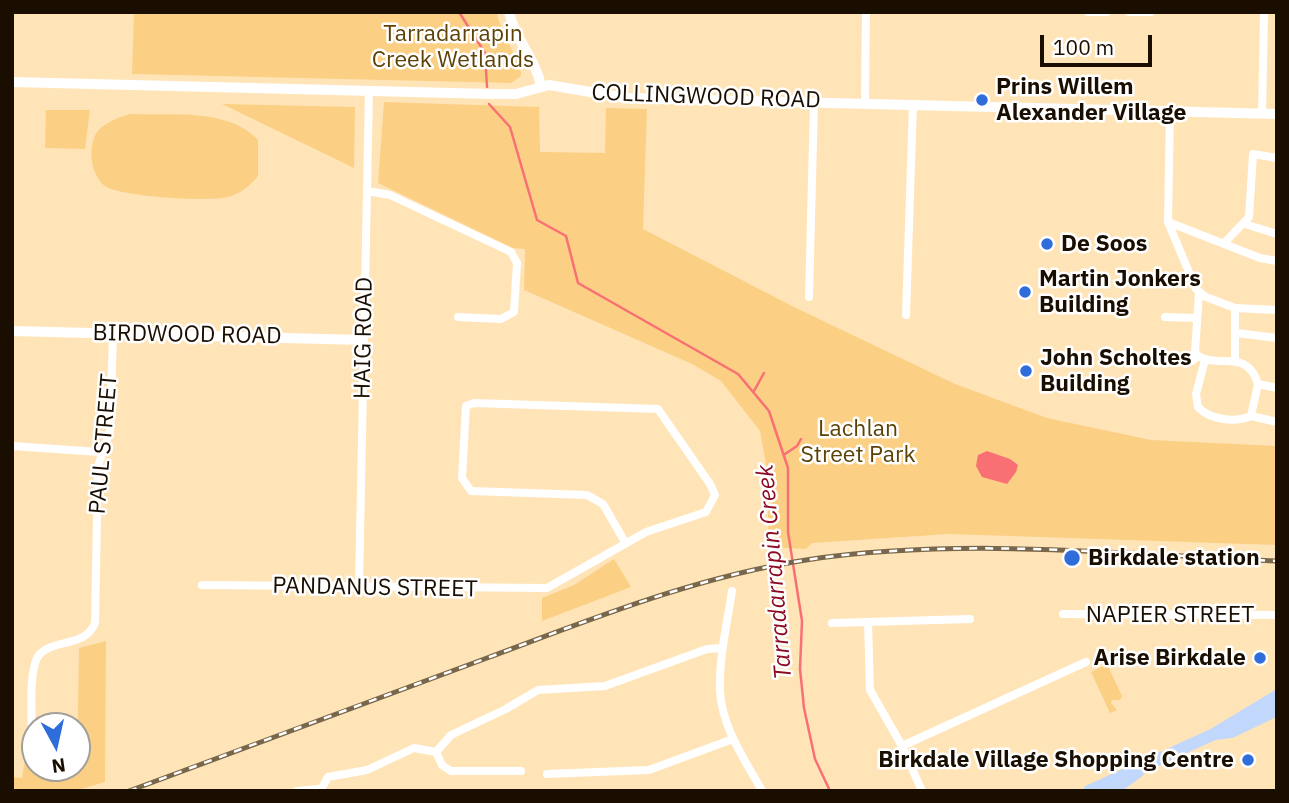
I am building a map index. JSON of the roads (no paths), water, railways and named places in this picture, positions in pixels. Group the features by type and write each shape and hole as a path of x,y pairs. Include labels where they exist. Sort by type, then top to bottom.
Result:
{"main road":[{"path":"1089,791 1214,734 1225,724 1277,696"},
{"path":"1214,734 1231,732 1277,710"},
{"path":"1112,791 1127,783 1140,769"}],"street":[{"path":"509,12 518,41 536,67 541,86"},
{"path":"865,103 866,12"},
{"path":"1088,12 1107,12"},
{"path":"1129,12 1134,15 1151,12"},
{"path":"1262,114 1264,12"},
{"name":"COLLINGWOOD ROAD","path":"12,82 506,94 541,86 559,86 604,96 1277,114"},
{"name":"HAIG ROAD","path":"359,586 369,91"},
{"path":"809,297 814,102"},
{"path":"906,315 912,104"},
{"path":"1170,112 1168,222 1199,292 1195,352 1201,358"},
{"path":"1224,242 1245,224 1249,217 1253,154 1277,158"},
{"path":"367,191 390,195 511,252 517,263 514,312 501,319 458,317"},
{"path":"1168,222 1260,258 1277,261"},
{"path":"1245,224 1277,234"},
{"path":"1199,292 1235,308 1277,310"},
{"path":"1235,308 1236,360"},
{"path":"1165,317 1197,318"},
{"name":"BIRDWOOD ROAD","path":"12,331 363,340"},
{"path":"1237,333 1277,338"},
{"name":"PAUL STREET","path":"32,712 33,668 38,656 46,650 86,637 94,624 100,452 110,431 113,334"},
{"path":"1201,358 1195,394 1198,407 1209,415 1229,420 1251,416 1277,422"},
{"path":"1167,360 1236,360 1251,370 1258,384 1251,416"},
{"path":"1258,384 1277,388"},
{"path":"474,403 658,409 666,415 715,495 706,512 625,542 597,498 587,495 471,491 466,487 462,478 466,407 474,403"},
{"path":"12,446 100,452"},
{"name":"PANDANUS STREET","path":"202,586 359,586 527,591 547,588 625,542"},
{"path":"732,591 723,648 720,691 733,740 762,791"},
{"name":"NAPIER STREET","path":"1063,614 1277,615"},
{"path":"832,623 970,619"},
{"path":"869,622 870,690 902,746 922,791"},
{"path":"436,752 451,735 538,690 605,686 707,649 723,648"},
{"path":"902,746 1086,662"},
{"path":"547,774 649,770 733,740"},
{"path":"297,791 319,790 328,777 367,770 414,748 436,752"},
{"path":"436,752 445,769 451,771 521,771"}],"waterway":[{"name":"Tarradarrapin Creek","path":"459,12 485,53 487,87"},
{"name":"Tarradarrapin Creek","path":"489,104 510,127 537,220 566,236 578,283 738,374 769,411 788,468 788,532 802,621 800,669 804,708 815,759 830,791"},
{"path":"754,391 764,373"},
{"path":"785,454 797,446 801,439"}],"railway":[{"path":"129,791 605,614 684,588 765,567 864,553 981,548 1277,561"}],"place":[{"name":"Prins Willem Alexander Village","path":"982,100"},
{"name":"De Soos","path":"1047,244"},
{"name":"Martin Jonkers Building","path":"1025,292"},
{"name":"John Scholtes Building","path":"1026,371"},
{"name":"Birkdale station","path":"1072,558"},
{"name":"Arise Birkdale","path":"1260,658"},
{"name":"Birkdale Village Shopping Centre","path":"1248,760"}],"park label":[{"name":"Tarradarrapin Creek Wetlands","path":"453,47"},
{"name":"Lachlan Street Park","path":"858,442"}]}
